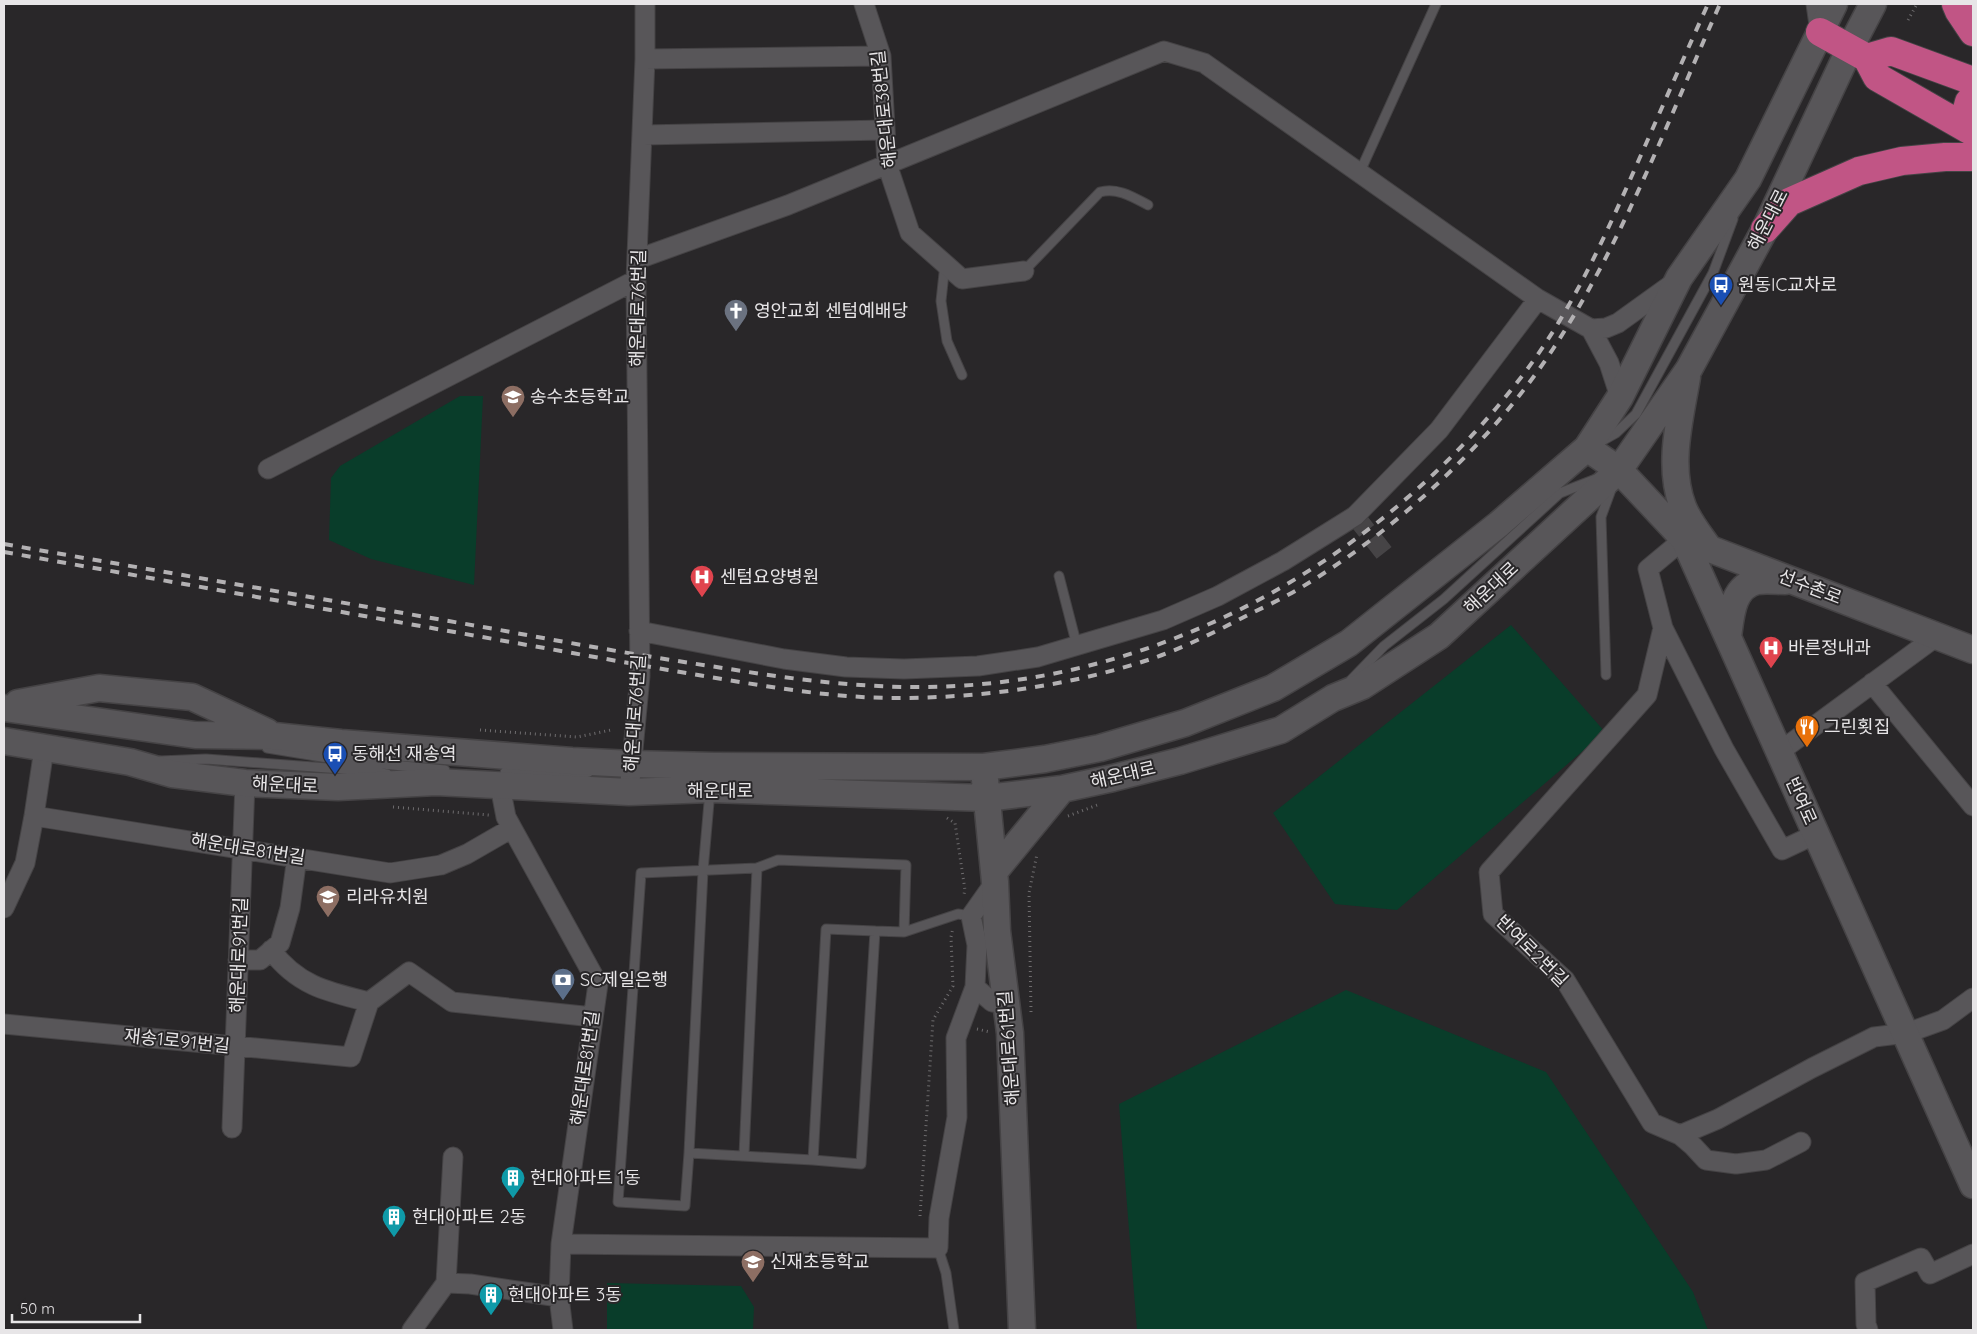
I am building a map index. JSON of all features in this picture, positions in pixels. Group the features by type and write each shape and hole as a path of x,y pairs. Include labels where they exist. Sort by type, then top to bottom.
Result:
{"highway":[{"path":"1956,4 1959,12 1973,32"},
{"path":"1820,32 1859,53 1877,77 1973,130"},
{"path":"1859,53 1891,51 1973,81"},
{"path":"1973,98 1969,102 1966,113 1973,130"},
{"path":"1765,229 1789,202 1859,172 1902,161 1973,158"}],"main road":[{"name":"해운대로","path":"4,707 263,743 341,743 631,764 984,767 1045,759 1100,748 1185,723 1273,688 1349,643 1499,524 1587,448 1620,397 1679,278 1748,179 1834,4"},
{"name":"해운대로","path":"4,741 130,762 172,774 245,783 338,787 445,776 497,779 628,792 710,789 987,798 1062,788 1180,761 1281,730 1333,698 1362,686 1439,636 1619,470 1689,369 1859,53 1874,4"},
{"path":"1689,369 1675,455 1678,484 1683,507 1710,549"},
{"name":"반여로","path":"1587,448 1619,470 1684,539 1973,1184"},
{"name":"선수촌로","path":"1684,539 1973,650"},
{"path":"1728,637 1732,606 1741,590 1757,582 1794,581"},
{"path":"4,707 99,688 192,697 263,743"},
{"name":"해운대로61번길","path":"984,767 995,877 997,931 1010,1006 1022,1330"},
{"path":"995,877 1062,788"}],"street":[{"name":"해운대로76번길","path":"628,792 640,676 636,280 645,59 645,4"},
{"name":"해운대로38번길","path":"864,4 881,56 887,164 910,233 962,279 1024,270"},
{"path":"1816,4 1820,32"},
{"path":"638,259 788,205 1164,52 1204,63 1538,299 1591,329 1609,363 1620,397"},
{"path":"645,59 881,56"},
{"path":"642,135 885,130"},
{"path":"1591,329 1606,328 1618,323 1679,278"},
{"path":"268,469 636,280"},
{"path":"639,631 784,659 846,667 904,669 978,666 1038,657 1163,620 1218,596 1283,561 1355,516 1439,430 1538,299"},
{"path":"1684,539 1648,569 1663,628 1724,749 1782,850 1816,834"},
{"name":"반여로2번길","path":"1663,628 1647,695 1489,872 1493,914 1565,980 1652,1123 1680,1135 1706,1160 1736,1164 1766,1160 1802,1142"},
{"path":"1779,752 1937,636"},
{"path":"1872,683 1973,806"},
{"path":"4,908 25,863 44,749"},
{"name":"해운대로81번길","path":"497,779 506,817 598,984 561,1244 559,1297 563,1330"},
{"name":"해운대로91번길","path":"232,1128 245,783"},
{"name":"해운대로81번길","path":"34,816 390,872 441,865 466,854 512,828"},
{"path":"238,960 260,960 280,943 290,908 298,857"},
{"path":"561,1244 938,1248 939,1218 957,1117 956,1038 975,987 976,945 964,915 995,877"},
{"path":"271,950 279,960 304,982 331,993 369,1002 409,972 452,1002 593,1017"},
{"path":"975,987 1010,1006"},
{"path":"1680,1135 1718,1119 1874,1037 1907,1034 1943,1020 1973,998"},
{"name":"재송1로91번길","path":"4,1024 351,1057 369,1002"},
{"path":"964,1014 1010,1006"},
{"path":"412,1330 446,1284 453,1158"},
{"path":"1868,1330 1866,1324 1865,1282 1921,1258 1930,1274 1973,1254"},
{"path":"446,1284 470,1284 559,1297"}],"lane":[{"path":"1359,174 1436,4"},
{"path":"1587,448 1616,433 1636,414 1713,273 1748,179"},
{"path":"1024,270 1100,192 1110,189 1130,195 1148,205"},
{"path":"945,264 941,301 943,317 947,340 962,375"},
{"path":"1606,675 1601,518 1619,470"},
{"path":"1059,576 1077,646"},
{"path":"263,743 340,760 416,768 445,776"},
{"path":"130,762 206,759 445,776"},
{"path":"497,779 572,776 631,764"},
{"path":"710,789 703,871 685,1206 618,1202 641,873 703,871 757,868 778,860 906,865 904,932"},
{"path":"744,1155 757,868"},
{"path":"813,1160 826,929 904,932 964,915"},
{"path":"689,1153 744,1155 861,1164 875,931"},
{"path":"938,1248 946,1273 954,1330"}],"path":[{"path":"1908,20 1917,4"},
{"path":"479,730 577,737 611,730"},
{"path":"1063,820 1069,815 1104,803"},
{"path":"941,815 955,823 965,890 964,915"},
{"path":"1010,1006 1029,893 1038,852"}],"green space":[{"path":"460,396 483,396 474,585 371,559 329,540 331,478 340,466"},
{"path":"1511,625 1605,732 1397,910 1335,904 1273,813"},
{"path":"1346,990 1546,1072 1693,1292 1708,1330 1137,1330 1119,1104"},
{"path":"607,1283 741,1286 754,1307 753,1330 607,1330"}],"tunnel":[{"path":"1355,516 1385,554"}],"railway":[{"path":"4,544 639,655 769,675 838,683 907,687 996,683 1083,667 1168,641 1249,605 1325,560 1396,507 1461,447 1519,380 1554,329 1585,276 1612,220 1708,4"},
{"path":"4,552 668,670 839,695 896,698 993,693 1057,683 1151,659 1199,639 1281,599 1337,564 1372,539 1440,482 1501,417 1529,384 1553,349 1601,266 1643,180 1720,4"}],"place":[{"name":"원동IC교차로","path":"1721,306"},
{"name":"영안교회 센텀예배당","path":"736,332"},
{"name":"송수초등학교","path":"513,418"},
{"name":"센텀요양병원","path":"702,598"},
{"name":"바른정내과","path":"1771,669"},
{"name":"그린횟집","path":"1807,748"},
{"name":"동해선 재송역","path":"335,775"},
{"name":"리라유치원","path":"328,918"},
{"name":"SC제일은행","path":"563,1001"},
{"name":"현대아파트 1동","path":"513,1199"},
{"name":"현대아파트 2동","path":"394,1238"},
{"name":"신재초등학교","path":"753,1283"},
{"name":"현대아파트 3동","path":"491,1316"}]}
